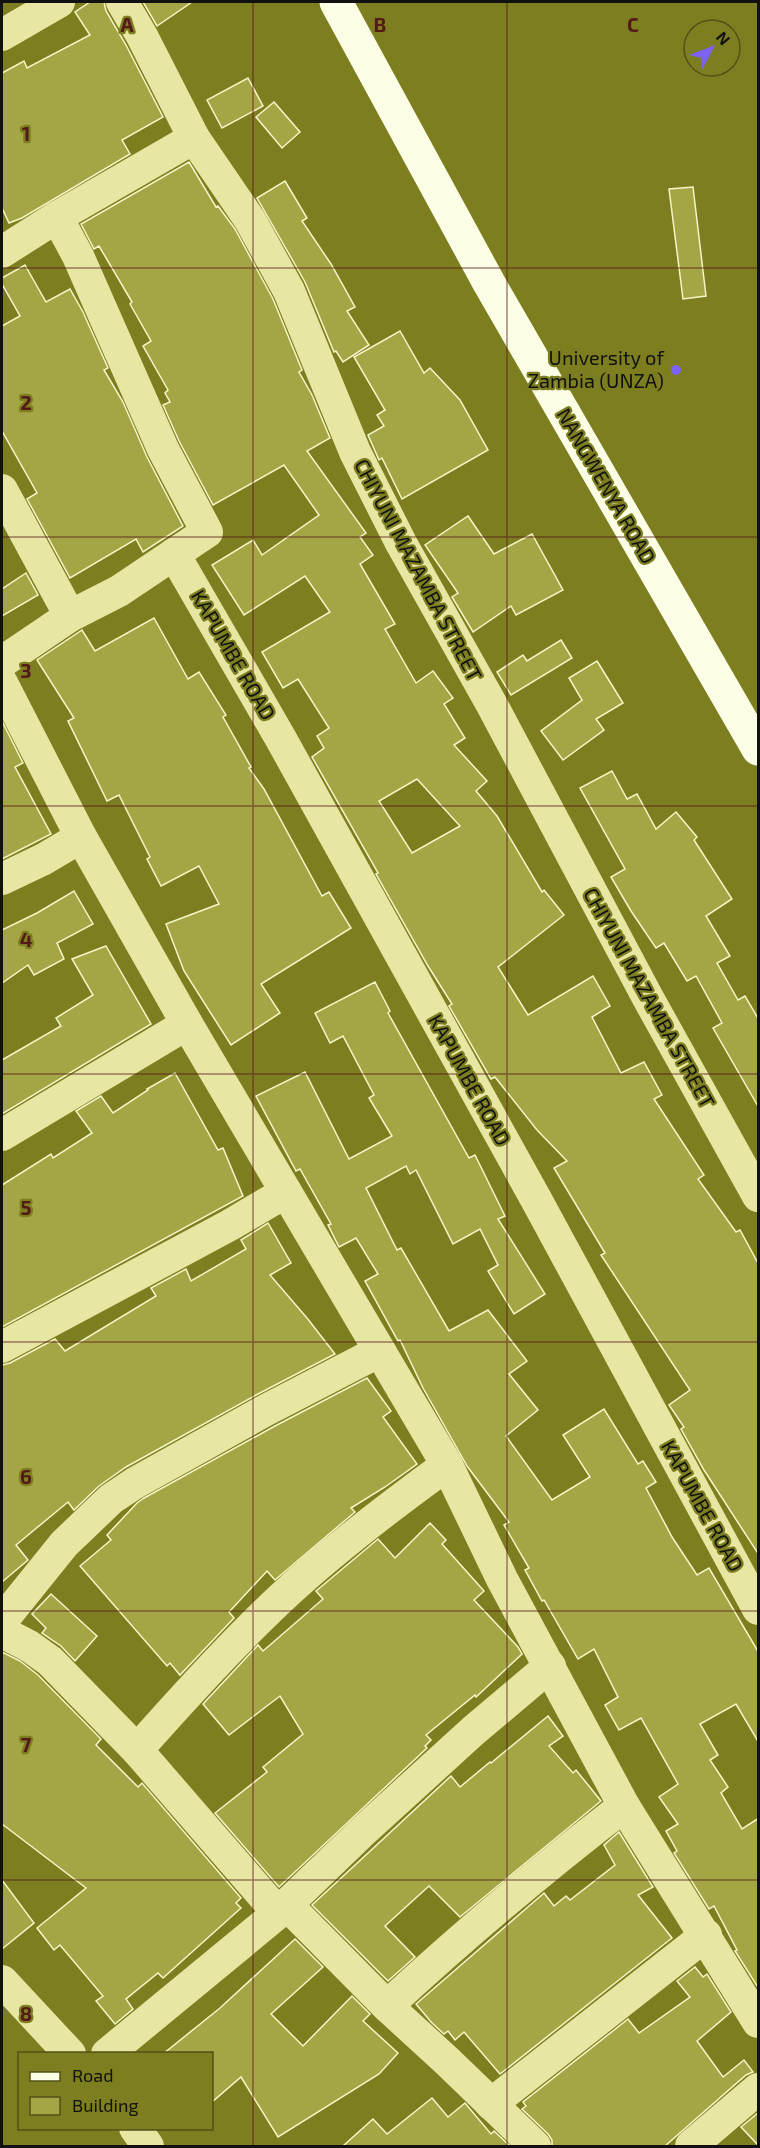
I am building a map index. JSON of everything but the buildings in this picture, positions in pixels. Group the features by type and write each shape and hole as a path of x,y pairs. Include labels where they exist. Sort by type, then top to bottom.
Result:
{"main road":[{"name":"NANGWENYA ROAD","path":"336,2 489,283 759,748"}],"street":[{"path":"2,35 59,2"},
{"name":"CHIYUNI MAZAMBA STREET","path":"122,2 194,138 250,220 289,291 355,452 401,543 492,705 648,998 759,1196"},
{"path":"2,252 57,217 194,138"},
{"path":"2,662 70,615 119,591 207,532 167,458 78,256 57,217"},
{"path":"2,490 70,615"},
{"name":"KAPUMBE ROAD","path":"174,554 287,750 537,1201 759,1610"},
{"path":"2,683 81,837 187,1024 447,1465 502,1579 624,1806 759,2022"},
{"path":"2,879 44,859 81,837"},
{"path":"2,1135 187,1024"},
{"path":"2,1347 230,1225 286,1192"},
{"path":"2,1621 64,1544 111,1499 135,1483 266,1410 380,1351"},
{"path":"137,1750 197,1682 279,1600 361,1530 447,1465"},
{"path":"2,1632 29,1646 50,1661 137,1750 283,1909 535,2146"},
{"path":"109,2052 283,1909 361,1833 465,1738 550,1666"},
{"path":"387,2006 448,1950 561,1854 624,1806"},
{"path":"491,2104 706,1935"},
{"path":"2,1981 68,2052"},
{"path":"692,2146 759,2089"},
{"path":"136,2130 148,2146"}],"place":[{"name":"University of Zambia (UNZA)","path":"676,370"}]}
